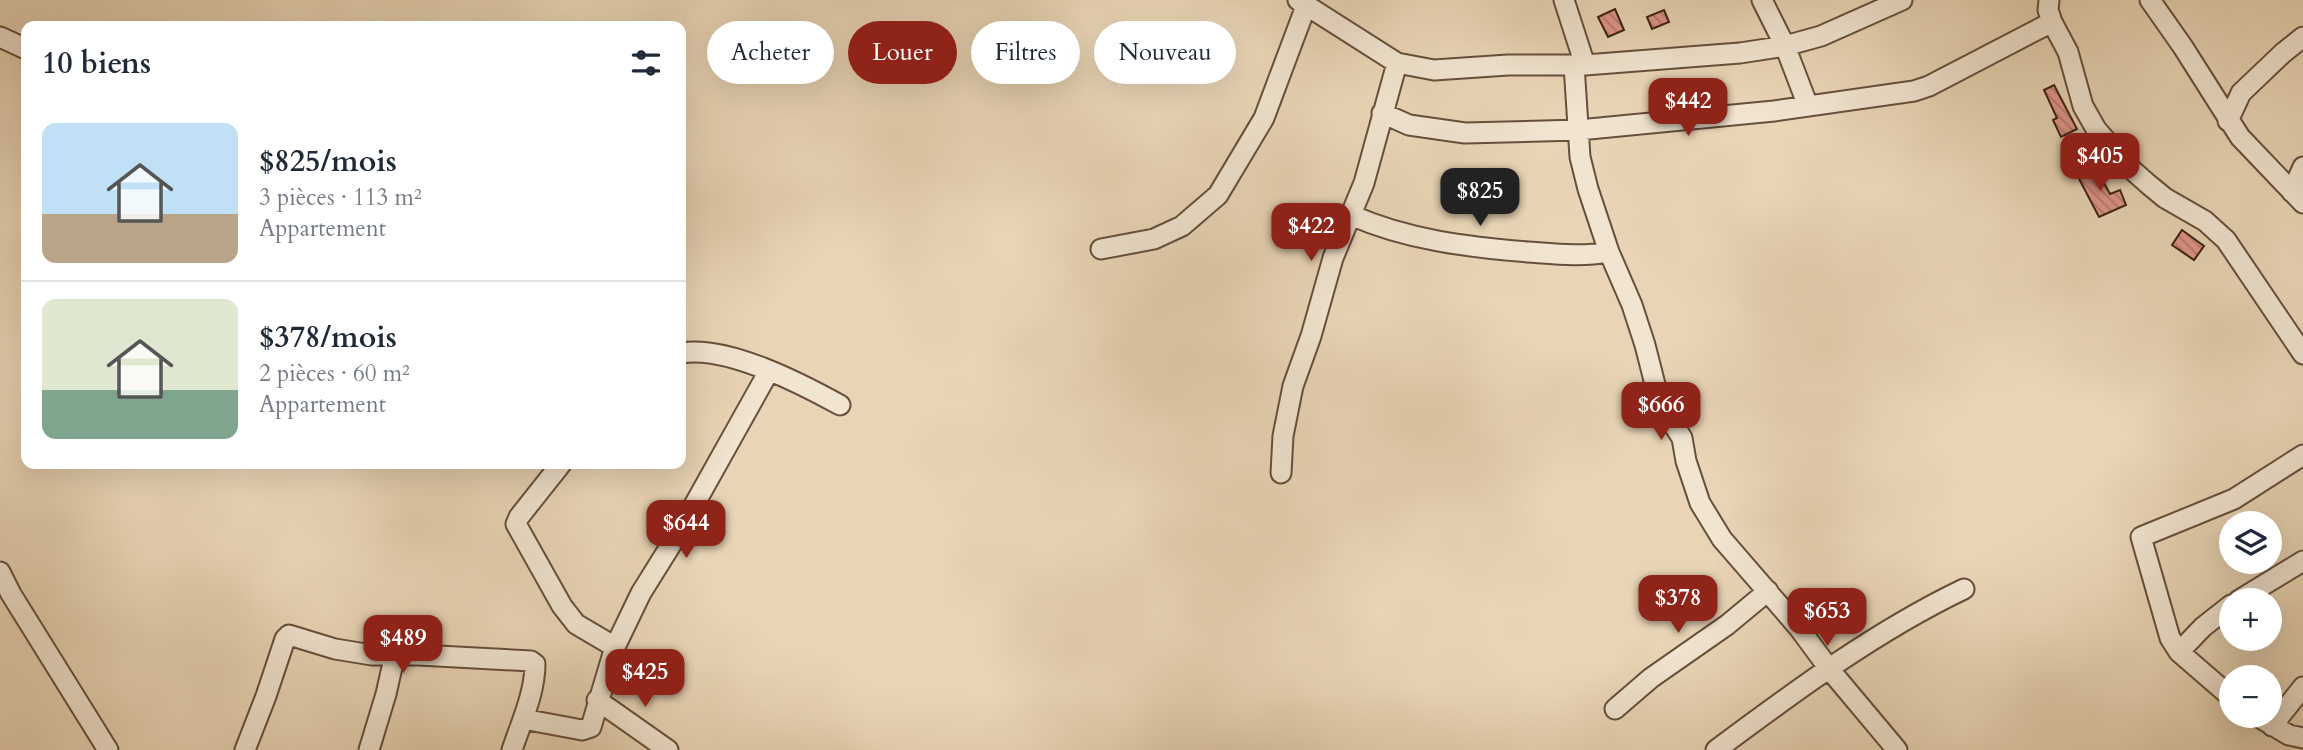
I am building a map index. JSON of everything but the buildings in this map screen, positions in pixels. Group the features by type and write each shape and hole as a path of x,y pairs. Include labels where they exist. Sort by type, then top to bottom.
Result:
{"street":[{"path":"1564,0 1580,65 1579,130 1583,167 1609,252 1639,325 1660,404 1682,438 1686,461 1700,503 1722,539 1768,592 1892,748"},
{"path":"1762,0 1785,46 1808,106"},
{"path":"1101,249 1154,239 1182,226 1217,195 1265,118 1302,3 1397,63 1434,70 1508,65 1580,65 1740,53 1785,46 1821,36 1902,0"},
{"path":"2049,0 2052,22 2068,52 2083,106 2096,129 2139,176 2165,198 2205,221 2226,240 2303,354"},
{"path":"2150,0 2183,47 2228,121 2298,198"},
{"path":"1382,113 1409,125 1465,133 1579,130 1808,106 1921,89 2052,22"},
{"path":"0,37 21,47"},
{"path":"2228,121 2241,93 2283,52 2303,37"},
{"path":"1281,473 1283,436 1293,386 1311,336 1333,258 1364,183 1397,63"},
{"path":"2298,198 2303,167"},
{"path":"1351,215 1375,226 1414,237 1468,247 1589,256 1609,252"},
{"path":"686,353 714,354 769,371 808,387 841,405"},
{"path":"523,719 587,730 591,727 615,647 642,593 769,371"},
{"path":"2219,687 2179,652 2164,622 2141,537 2234,499 2303,455"},
{"path":"557,469 516,524 562,606 576,624 615,647"},
{"path":"2259,588 2303,561"},
{"path":"0,572 108,750"},
{"path":"1716,750 1830,670 1927,607 1964,589"},
{"path":"1615,709 1651,678 1727,625 1768,592"},
{"path":"2179,652 2219,614"},
{"path":"245,750 267,696 285,639 289,635 353,653 531,661 535,668 523,719 512,750"},
{"path":"369,750 395,654"},
{"path":"2282,705 2303,687"},
{"path":"597,700 668,750"},
{"path":"2276,728 2289,735 2303,738"}]}
